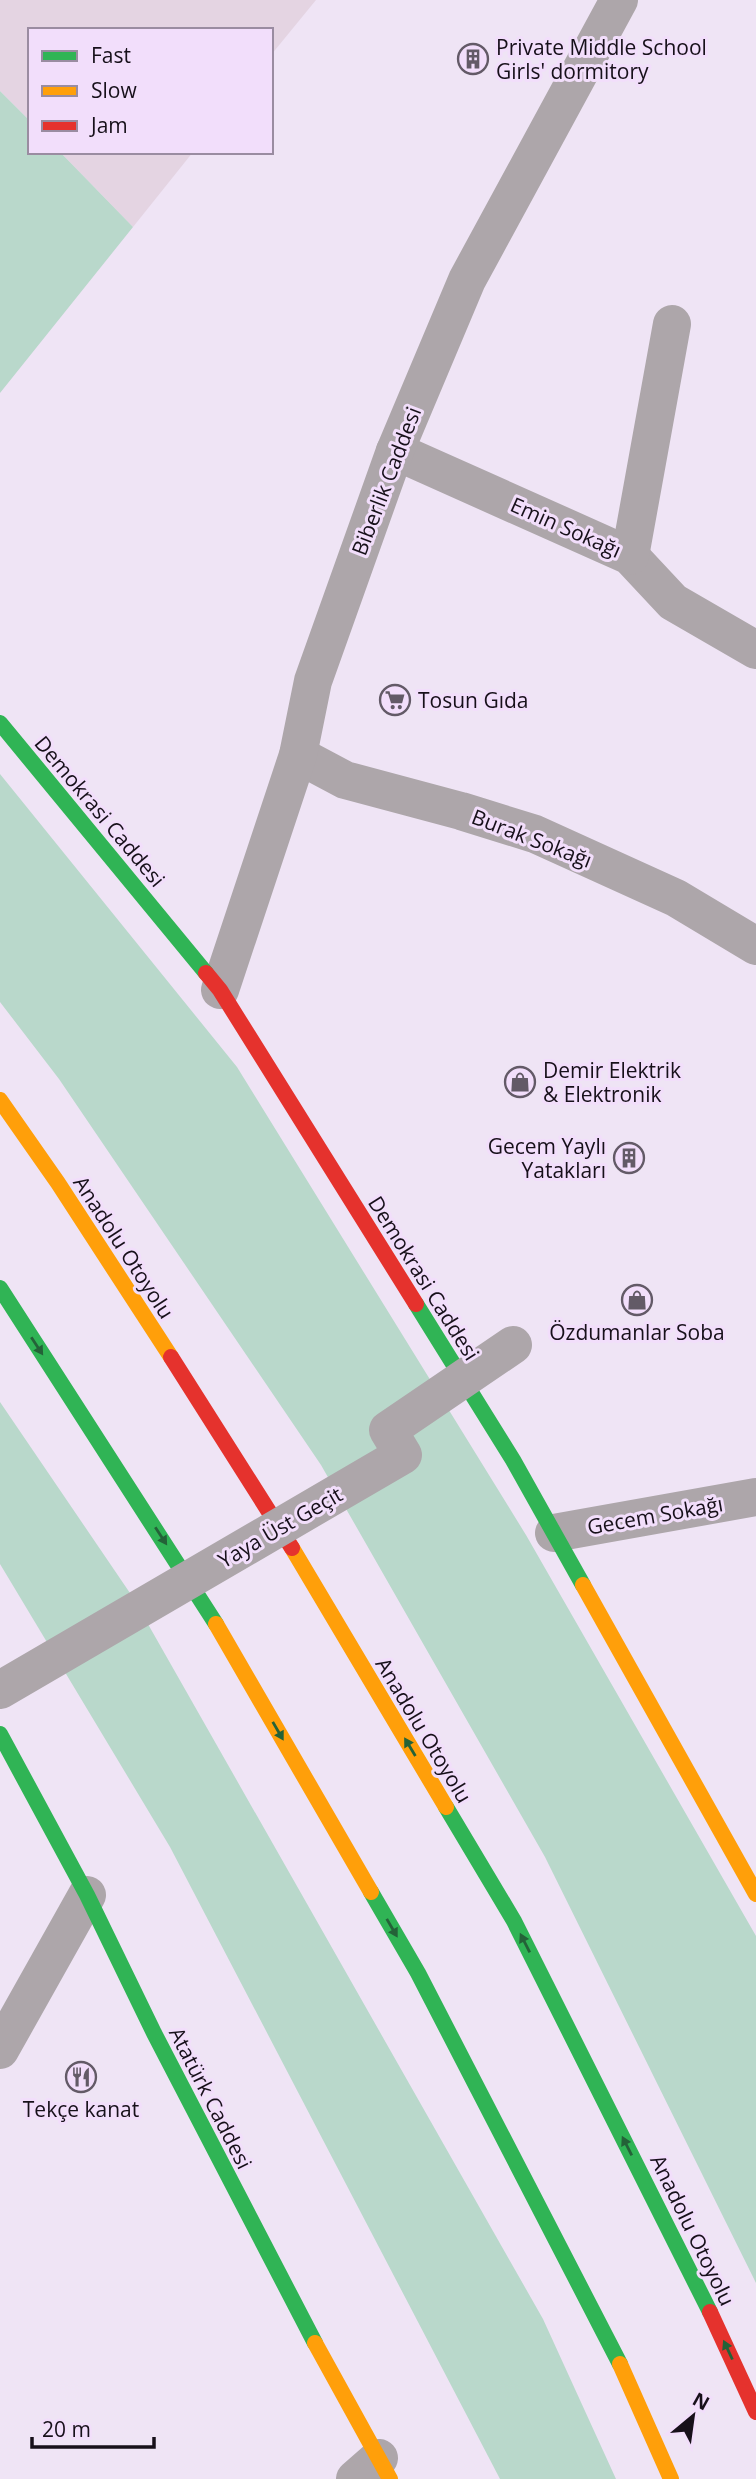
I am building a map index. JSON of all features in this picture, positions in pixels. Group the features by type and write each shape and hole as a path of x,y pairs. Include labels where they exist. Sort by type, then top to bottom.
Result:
{"main road":[{"name":"Demokrasi Caddesi","path":"0,723 220,990 513,1460 756,1894"},
{"name":"Anadolu Otoyolu","path":"0,1100 58,1183 260,1495 514,1921 699,2288 756,2412"},
{"path":"0,1288 208,1610 418,1973 617,2358 671,2479"},
{"name":"Atatürk Caddesi","path":"0,1734 87,1895 154,2033 292,2300 375,2472"}],"street":[{"name":"Biberlik Caddesi","path":"220,990 298,755 313,681 395,451 467,279 607,5"},
{"path":"630,556 672,324"},
{"name":"Emin Sokağı","path":"395,451 630,556 673,601 756,650"},
{"name":"Burak Sokağı","path":"298,755 345,780 535,834 676,898 756,946"},
{"name":"Yaya Üst Geçit","path":"0,1690 403,1455 388,1430 513,1345"},
{"name":"Gecem Sokağı","path":"554,1533 756,1497"},
{"path":"0,2050 87,1895"}],"shaded area":[{"path":"0,0 316,0 273,53 273,28 28,28 28,119 0,91"},
{"path":"62,154 191,154 133,227"}],"green space":[{"path":"0,91 28,119 28,154 62,154 133,227 0,393"},
{"path":"0,774 237,1067 526,1535 756,1936 756,2283 545,1857 321,1465 59,1079 0,1002"},
{"path":"0,1402 132,1596 543,2319 616,2479 500,2479 170,1847 0,1564"}],"traffic: fast":[{"path":"0,723 206,973"},
{"path":"0,1288 216,1624"},
{"path":"416,1304 513,1460 583,1585"},
{"path":"0,1734 87,1895 154,2033 315,2343"},
{"path":"446,1807 514,1921 710,2312"},
{"path":"371,1892 418,1973 620,2364"}],"traffic: slow":[{"path":"0,1100 58,1183 171,1357"},
{"path":"292,1548 446,1807"},
{"path":"583,1585 756,1894"},
{"path":"216,1624 371,1892"},
{"path":"315,2343 390,2479"},
{"path":"620,2364 671,2479"}],"traffic: jam":[{"path":"206,973 220,990 416,1304"},
{"path":"171,1357 292,1548"},
{"path":"710,2312 756,2412"}],"place":[{"name":"Private Middle School Girls' dormitory","path":"473,59"},
{"name":"Tosun Gıda","path":"395,700"},
{"name":"Demir Elektrik & Elektronik","path":"520,1082"},
{"name":"Gecem Yaylı Yatakları","path":"629,1158"},
{"name":"Özdumanlar Soba","path":"637,1300"},
{"name":"Tekçe kanat","path":"81,2077"}]}
